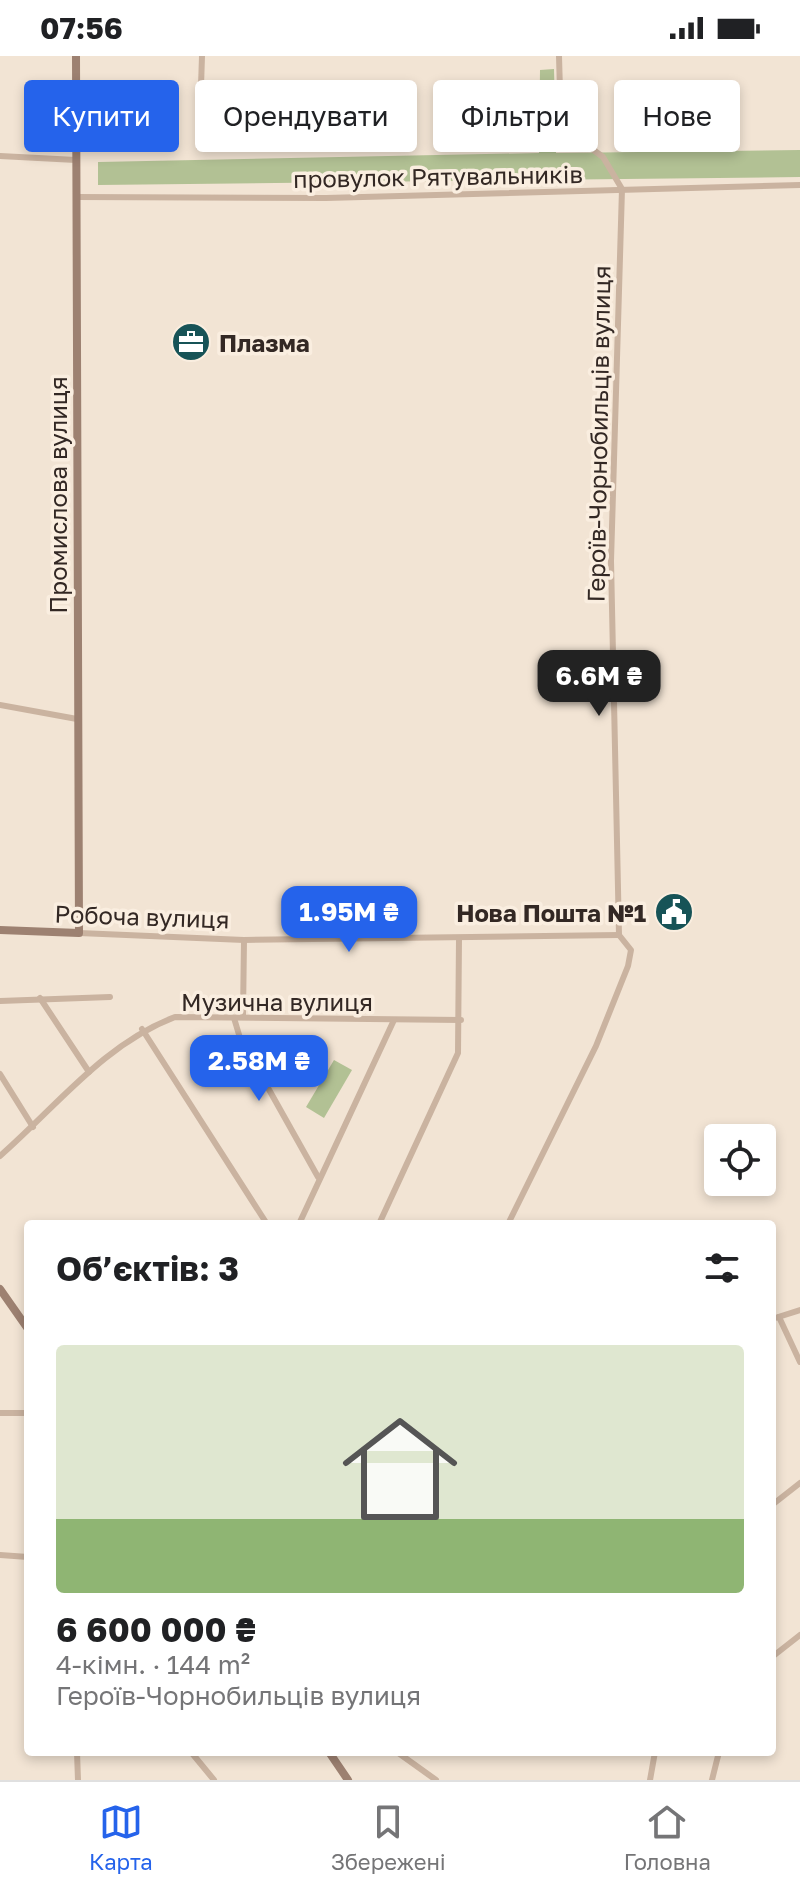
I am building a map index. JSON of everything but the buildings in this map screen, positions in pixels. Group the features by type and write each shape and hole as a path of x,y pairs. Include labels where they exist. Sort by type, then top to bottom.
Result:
{"street":[{"name":"Промислова вулиця","path":"76,56 79,933"},
{"path":"201,80 202,56"},
{"path":"559,56 561,126 603,157 622,189"},
{"path":"0,156 76,160"},
{"name":"провулок Рятувальників","path":"76,197 326,198 800,185"},
{"name":"Героїв-Чорнобильців вулиця","path":"510,1220 596,1046 628,966 631,950 619,935 611,561 622,189"},
{"path":"0,705 77,719"},
{"name":"Робоча вулиця","path":"0,930 244,940 619,935"},
{"path":"381,1220 458,1053 461,1020 459,939"},
{"path":"243,1015 244,940"},
{"path":"0,1001 110,997"},
{"path":"40,998 89,1072"},
{"name":"Музична вулиця","path":"0,1156 89,1072 142,1029 175,1017 234,1018 243,1015 461,1020"},
{"path":"234,1018 240,1038 318,1177"},
{"path":"301,1220 318,1177 394,1020"},
{"path":"142,1029 264,1220"},
{"path":"0,1074 33,1127"},
{"path":"0,1289 24,1323"},
{"path":"800,1310 776,1318 800,1362"},
{"path":"0,1413 24,1413"},
{"path":"776,1502 800,1483"},
{"path":"0,1555 24,1557"},
{"path":"776,1654 800,1635"},
{"path":"77,1756 78,1780"},
{"path":"194,1756 214,1780"},
{"path":"332,1756 348,1780"},
{"path":"403,1756 436,1780"},
{"path":"650,1780 654,1756"},
{"path":"712,1780 718,1756"}],"green space":[{"path":"554,69 554,80 540,80 540,70"},
{"path":"800,150 800,177 98,185 98,162"},
{"path":"334,1060 352,1070 324,1118 306,1107"}],"place":[{"name":"Плазма","path":"191,342"},
{"name":"Нова Пошта №1","path":"674,912"}]}
